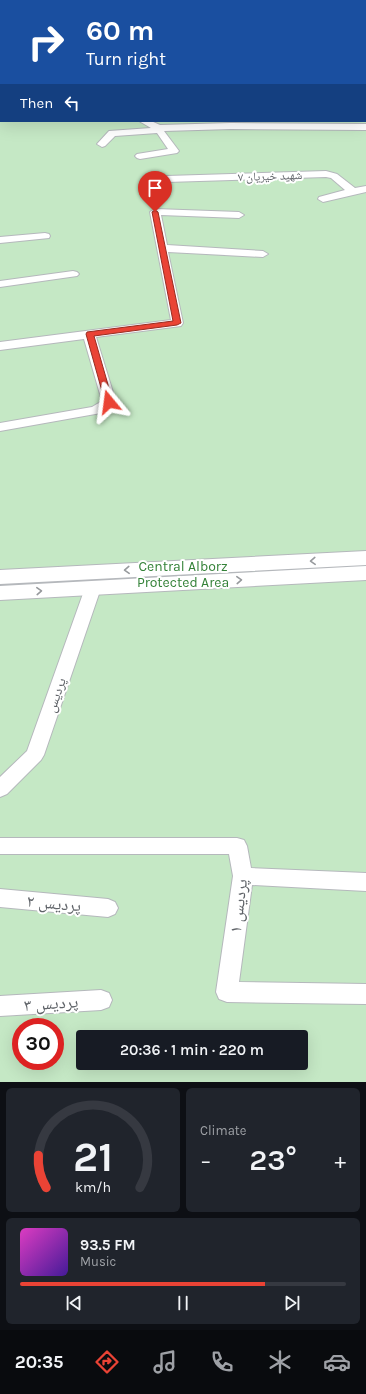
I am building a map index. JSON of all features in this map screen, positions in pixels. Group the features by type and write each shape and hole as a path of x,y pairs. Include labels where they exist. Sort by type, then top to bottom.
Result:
{"street":[{"path":"140,156 174,151 159,129 146,122"},
{"path":"102,144 112,133 159,129 231,126 366,127"},
{"name":"شهید خیریان ۷","path":"167,179 326,174 334,176 353,191"},
{"path":"323,199 366,189"},
{"path":"0,346 177,323 155,212 239,215"},
{"path":"0,240 45,236"},
{"path":"162,248 263,254"},
{"path":"0,284 73,274"},
{"path":"0,427 96,410 109,402 89,334"},
{"path":"0,593 92,588 353,569 366,558"},
{"path":"0,577 353,569"},
{"name":"پردیس","path":"0,789 35,755 92,588"},
{"name":"پردیس ۱","path":"0,846 237,846 243,876 227,992 366,994"},
{"path":"243,876 366,882"},
{"name":"پردیس ۲","path":"0,898 108,908"},
{"name":"پردیس ۳","path":"0,1006 101,1000"}],"green space":[{"name":"Central Alborz Protected Area","path":"0,122 366,122 366,1082 0,1082"}],"route":[{"path":"109,402 89,334 177,323 155,212"}]}
